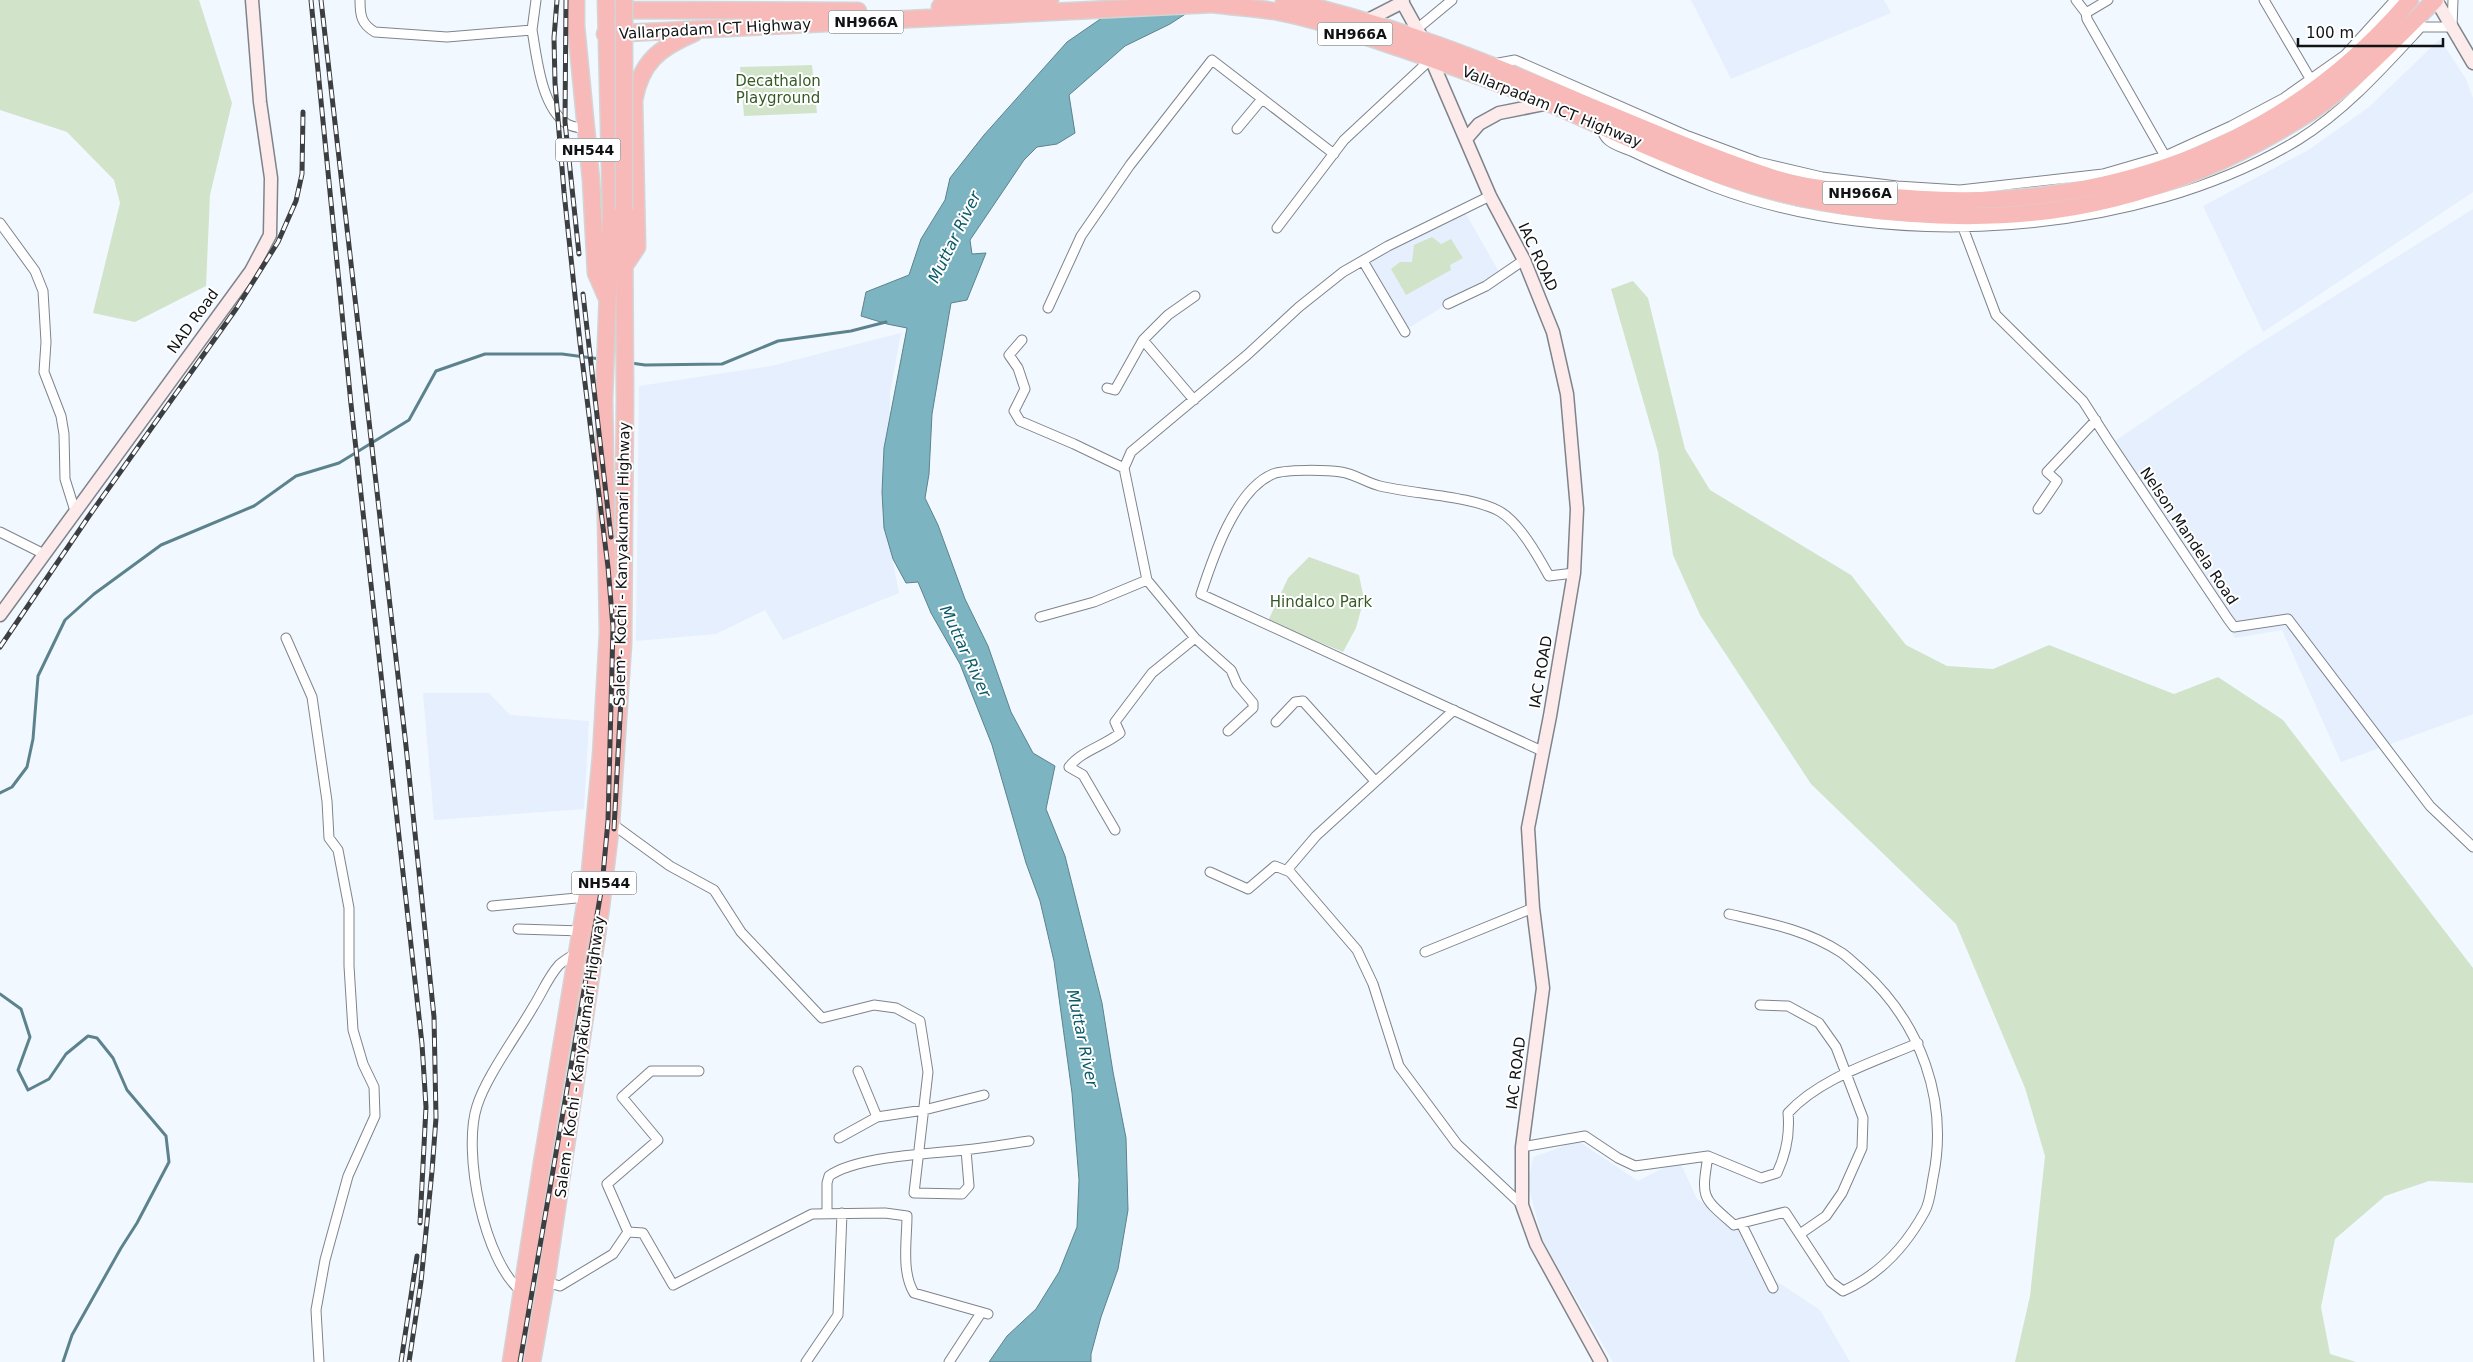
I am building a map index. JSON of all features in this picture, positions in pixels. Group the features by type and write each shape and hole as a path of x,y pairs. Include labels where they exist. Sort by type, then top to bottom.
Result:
{"highway":[{"name":"NH544","path":"576,0 576,26 586,129 596,273 607,298"},
{"name":"Salem - Kochi - Kanyakumari Highway","path":"532,1362 550,1259 601,908 611,823 623,644 625,399 624,0"},
{"path":"676,0 703,11"},
{"name":"Vallarpadam ICT Highway","path":"605,34 703,30 1029,8 1050,0"},
{"name":"Vallarpadam ICT Highway","path":"606,5 703,11 836,12 1213,4 1281,6 1419,34 1729,164 1789,182 1911,199 1980,200 2032,196 2106,186 2175,166 2239,136 2317,88 2355,56 2394,19 2410,0"},
{"name":"Vallarpadam ICT Highway","path":"1281,6 1549,103 1709,171 1755,187 1804,199 1862,208 1925,214 1984,215 2049,211 2111,200 2164,184 2216,164 2265,140 2316,108 2414,28 2436,0"},
{"name":"Salem - Kochi - Kanyakumari Highway","path":"511,1362 582,931 601,756 608,633 604,400 605,330 611,206 605,34 606,5"},
{"path":"625,265 636,247 634,100 638,81 648,64 663,50 677,41 703,30"},
{"path":"528,1254 550,1259"}],"main road":[{"name":"NAD Road","path":"0,615 251,271 270,235 271,178 260,102 252,0"},
{"path":"2436,0 2473,63"},
{"name":"IAC ROAD","path":"1402,1 1431,59 1490,196 1524,260 1553,332 1568,394 1577,509 1574,574 1550,716 1528,828 1533,908 1543,988 1522,1147 1522,1205 1536,1244 1601,1362"},
{"path":"1364,22 1402,1"},
{"path":"1466,139 1479,124 1499,113 1549,103"}],"street":[{"path":"360,0 360,17 366,26 375,32 447,37 532,30"},
{"path":"536,0 532,30 541,82 559,118 568,125 586,129"},
{"path":"1419,34 1452,0"},
{"path":"2076,0 2086,13 2087,19 2165,156"},
{"path":"2086,13 2108,0"},
{"path":"2264,0 2311,80"},
{"path":"1488,64 1516,60 1688,136 1758,162 1822,177 1897,186 1960,190 2103,174 2165,156 2231,126 2284,98 2311,80 2345,55 2395,0"},
{"path":"1598,124 1607,140 1670,170 1732,194 1786,209 1838,219 1893,225 1936,227 2056,221 2122,209 2183,191 2243,168 2298,140 2348,103 2414,28 2452,27 2453,0"},
{"path":"1277,228 1357,127 1431,59"},
{"path":"1048,308 1081,236 1130,165 1212,60 1334,154"},
{"path":"1237,129 1262,99"},
{"path":"1228,731 1253,708 1253,703 1237,684 1231,670 1195,638 1147,580 1124,468 1131,452 1247,355 1299,307 1343,272 1388,246 1490,196"},
{"path":"0,223 35,271 43,290 46,342 44,372 61,416 64,434 65,479 75,511"},
{"name":"Nelson Mandela Road","path":"1962,225 1996,315 2083,401 2234,627 2288,619 2430,806 2473,847"},
{"path":"1448,304 1486,286 1524,260"},
{"path":"1363,261 1405,332"},
{"path":"1107,388 1115,390 1143,340 1158,324 1196,296"},
{"path":"1022,340 1009,355 1018,368 1025,389 1014,411 1020,422 1074,444 1124,468"},
{"path":"1143,340 1194,400"},
{"path":"2038,509 2058,482 2047,472 2096,420"},
{"path":"1542,750 1201,594 1226,533 1252,487 1274,473 1305,471 1342,472 1379,486 1476,504 1499,511 1520,531 1538,556 1549,576 1574,574"},
{"path":"0,532 44,554"},
{"path":"1040,617 1094,602 1147,580"},
{"path":"286,638 312,697 328,801 329,838 338,850 349,908 349,966 353,1030 374,1087 374,1116 348,1176 325,1260 316,1310 319,1362"},
{"path":"1115,830 1083,775 1069,767 1076,758 1111,740 1120,733 1115,722 1152,672 1195,638"},
{"path":"1276,722 1295,702 1303,701 1375,781"},
{"path":"1287,870 1316,836 1361,797 1375,781 1454,710"},
{"path":"611,823 670,866 714,890 741,932 822,1018 874,1005 896,1008 920,1021 928,1072 914,1193 962,1194 969,1186 966,1150"},
{"path":"1210,872 1248,889 1275,866 1287,870 1357,950 1373,984 1399,1066 1457,1144 1522,1205"},
{"path":"492,906 587,896"},
{"path":"1425,952 1533,908"},
{"path":"1708,1156 1704,1184 1708,1202 1734,1225 1785,1212 1831,1282 1843,1291 1856,1285 1894,1257 1926,1210 1938,1150 1934,1093 1918,1043 1910,1026 1877,984 1843,953 1794,929 1729,914"},
{"path":"518,929 582,931"},
{"path":"522,1292 508,1279 480,1210 474,1163 474,1117 479,1100 548,981 559,966 578,952"},
{"path":"1760,1005 1788,1006 1819,1023 1836,1046 1848,1073 1863,1118 1862,1148 1842,1193 1826,1216 1800,1234"},
{"path":"1522,1147 1585,1136 1618,1158 1635,1166 1708,1156 1761,1178 1777,1173 1783,1159 1790,1128 1788,1113 1801,1099 1848,1073 1918,1043"},
{"path":"628,1232 607,1184 658,1140 622,1096 651,1071 699,1071"},
{"path":"858,1071 877,1117"},
{"path":"839,1138 877,1117 924,1110 984,1095"},
{"path":"827,1213 827,1183 829,1176 853,1165 1029,1140"},
{"path":"806,1362 838,1315 842,1213"},
{"path":"628,1232 642,1234 673,1285 812,1214 885,1213 907,1216 907,1271 909,1282 914,1292 985,1313 949,1362"},
{"path":"1741,1223 1773,1288"},
{"path":"546,1282 560,1286 613,1254 628,1232"}],"shaded area":[{"path":"1691,0 1884,0 1891,13 1731,79"},
{"path":"2440,39 2466,79 2473,98 2473,192 2263,332 2203,206 2310,149 2369,107"},
{"path":"2473,209 2473,714 2341,762 2282,630 2235,638 2109,445 2249,350"},
{"path":"1465,212 1499,272 1407,329 1368,262"},
{"path":"901,333 890,393 888,537 899,593 783,640 765,610 716,634 636,641 639,386 771,366"},
{"path":"423,693 489,693 510,715 589,721 584,809 434,820"},
{"path":"1578,1141 1638,1181 1679,1160 1697,1199 1737,1223 1758,1269 1820,1310 1850,1362 1613,1362 1543,1241 1528,1185 1533,1157"}],"green space":[{"path":"0,0 199,0 232,103 210,195 206,286 135,322 93,313 120,203 114,180 67,132 0,110"},
{"name":"Decathalon Playground","path":"812,65 817,113 744,116 740,67"},
{"path":"1432,237 1441,244 1451,239 1463,258 1450,265 1451,270 1406,295 1391,269 1400,262 1412,262 1414,245"},
{"path":"1633,281 1648,298 1685,449 1710,490 1851,575 1906,645 1947,666 1993,669 2049,645 2174,694 2218,677 2283,720 2473,968 2473,1183 2429,1181 2385,1196 2335,1239 2321,1307 2330,1354 2356,1362 2015,1362 2030,1296 2045,1156 2025,1088 1956,924 1811,784 1700,615 1673,555 1658,452 1611,289"},
{"name":"Hindalco Park","path":"1309,557 1359,575 1364,599 1356,628 1343,652 1268,621 1288,578"}],"water":[{"name":"Muttar River","path":"1128,0 1207,0 1170,24 1125,46 1069,95 1075,133 1057,144 1037,147 1024,160 970,240 972,254 986,253 967,300 951,303 932,414 929,474 925,498 938,525 965,599 988,646 1011,712 1033,753 1055,766 1046,809 1065,856 1102,1003 1126,1138 1128,1210 1118,1269 1101,1317 1091,1354 1091,1362 989,1362 1007,1336 1036,1309 1059,1272 1077,1227 1079,1180 1072,1093 1054,961 1040,901 1026,863 992,745 960,664 931,613 918,582 906,583 893,559 884,528 882,492 884,448 907,328 861,316 866,292 909,275 921,239 945,200 950,178 984,135 1067,42"}],"waterway":[{"path":"631,363 645,365 722,364 778,341 851,331 886,322"},
{"path":"0,793 12,787 27,767 33,739 38,676 65,620 94,594 161,545 254,506 296,476 339,463 409,420 436,371 485,354 562,354 600,359"},
{"path":"0,994 21,1009 30,1037 18,1070 28,1090 49,1079 66,1054 88,1036 97,1038 113,1058 127,1090 166,1136 169,1162 137,1223 72,1335 63,1362"}],"railway":[{"path":"311,0 351,404 422,1044 426,1107 420,1223"},
{"path":"321,0 406,746 434,1017 436,1118 421,1282 409,1362"},
{"path":"520,1362 602,886 608,821 613,627 608,567 580,343 564,192 555,83 554,38 557,0"},
{"path":"566,0 565,122 579,254"},
{"path":"0,647 89,516 236,309 278,242 296,201 302,174 303,112"},
{"path":"583,294 611,537"},
{"path":"614,829 621,699 619,659"},
{"path":"401,1362 417,1256"}]}
